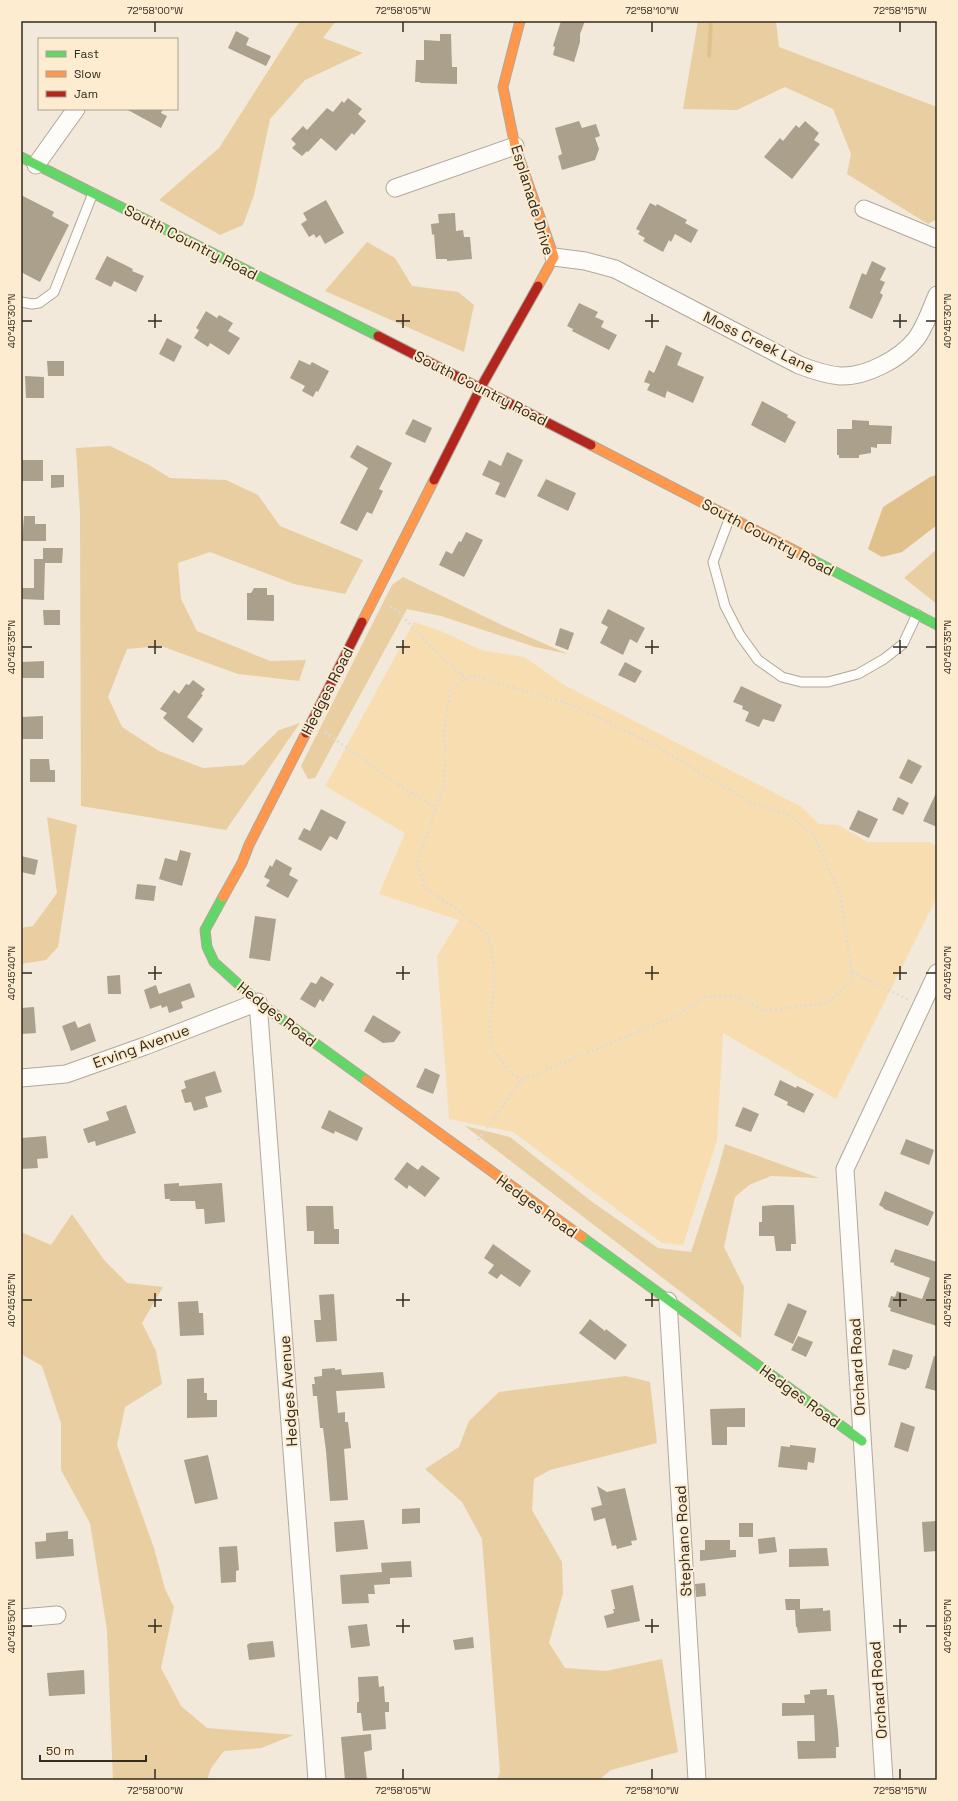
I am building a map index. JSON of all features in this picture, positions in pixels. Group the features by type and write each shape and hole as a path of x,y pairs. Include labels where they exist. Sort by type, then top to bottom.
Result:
{"street":[{"name":"Esplanade Drive","path":"481,387 554,257 515,146 503,87 520,21"},
{"path":"25,160 75,110"},
{"path":"396,188 515,146"},
{"name":"South Country Road","path":"25,160 481,387 937,625"},
{"path":"864,209 937,239"},
{"name":"Moss Creek Lane","path":"554,257 585,261 615,269 799,365 821,373 841,376 882,366 901,354 916,339 937,295"},
{"name":"Hedges Road","path":"481,387 311,722 242,863 205,930 207,947 214,962 258,1002 862,1441"},
{"name":"Orchard Road","path":"884,1780 845,1169 937,973"},
{"name":"Erving Avenue","path":"21,1078 66,1074 145,1046 258,1002"},
{"name":"Hedges Avenue","path":"258,1002 317,1780"},
{"name":"Stephano Road","path":"668,1301 697,1780"},
{"path":"21,1618 57,1614"}],"lane":[{"path":"21,302 32,304 39,303 54,292 93,193"},
{"path":"730,516 713,562 722,598 740,635 758,660 782,677 801,682 828,682 858,674 884,659 903,644 917,614"}],"path":[{"path":"374,599 397,610 427,643 466,679"},
{"path":"467,1155 522,1080 676,1016 705,997 738,996 763,1011 827,1003 853,979 840,893 813,834 787,814 752,803 652,744 575,706 471,675 451,690 445,721 445,783 416,863 425,888 458,910 488,935 494,964 494,992 489,1026 493,1049 510,1073 522,1080"},
{"path":"311,722 396,782 436,808"},
{"path":"852,972 922,1006"}],"shaded area":[{"path":"300,21 336,21 323,38 363,53 305,80 270,119 254,195 243,225 220,235 159,200 219,148"},
{"path":"698,21 776,21 779,47 937,107 937,219 928,224 847,174 851,154 833,109 785,87 737,110 683,109"},
{"path":"367,242 395,258 412,286 458,292 474,305 464,352 325,291"},
{"path":"110,446 149,465 170,478 226,480 258,495 280,526 363,560 345,594 294,584 210,552 178,563 181,599 197,631 270,661 306,660 299,681 238,674 161,646 127,649 108,697 122,727 159,751 203,768 244,765 279,730 300,723 226,830 81,806 80,513 76,448"},
{"path":"937,475 937,525 902,552 882,557 868,549 883,507 930,477"},
{"path":"937,549 937,604 904,578"},
{"path":"403,577 506,627 568,654 535,647 441,616 407,609 315,778 308,779 301,766 392,585"},
{"path":"414,622 443,632 481,650 524,657 566,686 802,807 819,824 838,825 868,842 929,842 937,846 937,897 836,1099 723,1033 717,1140 683,1245 662,1243 513,1132 449,1119 437,956 459,920 379,894 405,833 325,786"},
{"path":"47,817 77,825 58,947 46,960 21,964 21,928 33,926 57,893"},
{"path":"465,1126 510,1137 591,1201 658,1248 691,1252 725,1144 819,1178 771,1176 749,1185 735,1197 724,1247 744,1287 741,1338"},
{"path":"72,1214 104,1260 127,1283 163,1287 142,1323 156,1351 162,1384 125,1407 117,1445 154,1548 165,1589 174,1607 161,1668 181,1706 207,1728 294,1735 261,1748 224,1751 211,1768 207,1780 113,1780 107,1630 90,1523 61,1470 61,1423 42,1366 21,1354 21,1232 51,1245"},
{"path":"626,1376 650,1382 657,1443 550,1470 534,1479 532,1510 562,1562 563,1593 549,1643 565,1668 606,1671 662,1659 678,1752 611,1770 599,1780 497,1780 500,1772 482,1539 462,1502 425,1469 459,1447 469,1421 499,1392"}],"building":[{"path":"561,21 585,21 580,34 580,42 574,62 553,55 555,47 553,46"},
{"path":"236,31 249,38 246,45 271,56 266,66 228,48"},
{"path":"440,34 451,34 452,67 457,67 457,84 415,82 416,60 424,60 424,40 440,41"},
{"path":"348,98 362,109 358,114 366,121 354,135 352,133 336,151 321,138 308,152 307,151 302,156 292,148 296,144 291,139 303,126 307,130 327,108 333,112 342,101 344,103"},
{"path":"128,110 162,110 161,113 167,116 161,128"},
{"path":"579,121 582,128 596,124 600,136 595,138 599,149 595,160 562,170 558,156 562,154 555,128"},
{"path":"805,121 819,133 814,140 820,144 792,179 764,157 780,138 783,141 796,125 799,128"},
{"path":"21,195 54,212 52,216 69,225 40,282 21,272"},
{"path":"326,200 344,233 325,244 320,235 316,238 314,234 309,237 301,224 307,220 303,213"},
{"path":"650,203 656,206 657,204 687,220 685,223 698,230 691,243 675,234 671,242 669,240 663,252 643,241 645,238 638,234 640,231 636,229"},
{"path":"455,213 456,231 463,230 464,237 470,237 472,259 447,261 447,259 436,259 434,234 432,235 431,224 439,223 438,214"},
{"path":"107,256 133,269 132,271 144,276 136,292 114,281 111,287 95,279"},
{"path":"872,261 886,268 880,280 885,282 880,293 883,295 872,319 849,308 862,273 866,275"},
{"path":"579,303 598,312 595,317 604,321 601,327 617,335 609,350 572,331 573,329 567,326"},
{"path":"206,311 217,318 219,315 233,323 228,331 240,338 229,355 210,343 208,347 194,338 199,330 196,328"},
{"path":"167,338 182,346 174,362 159,354"},
{"path":"666,345 682,353 677,365 704,377 693,403 667,391 665,398 647,390 650,384 644,382 649,370 654,373"},
{"path":"299,360 310,365 312,362 329,371 318,392 316,391 313,397 302,391 305,386 290,378"},
{"path":"47,361 64,361 64,376 48,376"},
{"path":"25,376 44,377 44,398 26,398"},
{"path":"762,401 788,415 787,417 796,422 785,443 751,425"},
{"path":"413,419 432,428 425,443 405,434"},
{"path":"852,420 869,421 869,425 892,426 891,444 877,444 877,448 871,447 871,453 859,455 859,458 839,458 839,455 837,455 837,429 852,429"},
{"path":"357,445 392,463 379,489 383,491 372,514 367,512 357,531 340,523 368,468 350,457"},
{"path":"507,452 523,460 505,498 495,494 500,483 482,475 489,460 501,466"},
{"path":"21,460 43,460 43,481 21,481"},
{"path":"51,475 64,475 64,487 51,488"},
{"path":"546,479 576,493 568,511 537,496"},
{"path":"24,516 35,516 35,524 46,524 46,541 22,541"},
{"path":"466,532 483,540 464,577 439,565 446,551 452,554"},
{"path":"43,548 63,548 62,563 45,563 44,600 21,599 21,588 34,588 34,559 43,559"},
{"path":"254,588 267,588 267,595 274,595 274,621 247,620 247,593 251,593"},
{"path":"608,609 645,628 637,643 630,639 623,655 600,643 608,627 601,623"},
{"path":"43,610 60,610 60,625 44,625"},
{"path":"560,628 574,633 568,650 555,645"},
{"path":"44,661 44,678 21,678 21,662"},
{"path":"625,662 642,671 635,683 618,675"},
{"path":"193,680 205,689 201,694 203,695 187,717 203,729 193,743 163,718 167,713 160,709 174,690 179,694 186,684 189,685"},
{"path":"741,686 782,705 774,722 763,719 759,727 745,721 749,712 742,709 743,706 733,702"},
{"path":"43,716 43,739 21,739 21,717"},
{"path":"30,759 49,759 50,770 55,770 55,782 30,782"},
{"path":"908,759 922,766 912,784 899,778"},
{"path":"937,791 937,827 923,821"},
{"path":"898,797 909,803 903,815 892,810"},
{"path":"321,809 346,822 337,840 330,836 321,851 298,839 304,828 310,831"},
{"path":"858,810 878,819 869,838 849,829"},
{"path":"180,850 191,853 182,886 159,879 165,858 177,861"},
{"path":"21,856 38,860 35,875 21,872"},
{"path":"276,859 292,868 289,875 298,880 288,898 266,886 270,880 264,877 270,865 272,867"},
{"path":"137,884 156,886 154,901 135,899"},
{"path":"255,916 276,919 270,961 249,958"},
{"path":"120,975 121,994 108,994 107,976"},
{"path":"321,976 334,984 323,1002 320,999 315,1008 300,999 311,982 316,984"},
{"path":"190,983 195,997 181,1002 183,1008 169,1013 167,1006 162,1008 161,1005 150,1009 144,990 156,985 159,994"},
{"path":"34,1007 36,1033 21,1034 21,1008"},
{"path":"373,1015 401,1032 394,1042 383,1043 364,1031"},
{"path":"75,1021 78,1028 90,1023 96,1041 71,1051 62,1026"},
{"path":"425,1068 440,1075 433,1094 416,1087"},
{"path":"215,1071 222,1092 205,1097 208,1107 194,1111 191,1102 185,1103 181,1090 186,1088 184,1081"},
{"path":"780,1080 796,1088 797,1086 814,1094 804,1113 787,1105 788,1102 774,1095"},
{"path":"126,1105 136,1133 96,1146 95,1141 88,1143 83,1129 109,1120 106,1112"},
{"path":"743,1107 759,1114 751,1132 735,1126"},
{"path":"329,1110 363,1128 357,1141 335,1131 334,1134 321,1128"},
{"path":"46,1136 48,1158 37,1159 38,1168 21,1169 21,1138"},
{"path":"906,1139 934,1150 929,1165 900,1154"},
{"path":"407,1162 418,1170 422,1165 440,1178 425,1197 409,1185 407,1189 394,1179"},
{"path":"179,1183 179,1186 222,1183 225,1222 205,1224 204,1209 196,1209 195,1201 170,1201 170,1199 165,1199 164,1184"},
{"path":"885,1191 934,1212 928,1226 884,1209 879,1205"},
{"path":"794,1205 796,1244 791,1244 791,1251 776,1251 774,1236 759,1236 759,1222 762,1222 762,1206"},
{"path":"306,1206 333,1206 334,1229 339,1229 339,1244 314,1244 314,1231 307,1231"},
{"path":"493,1244 531,1271 520,1287 501,1274 497,1279 488,1273 494,1265 484,1258"},
{"path":"895,1249 937,1262 937,1326 890,1311 891,1308 888,1307 891,1296 895,1297 897,1291 922,1299 930,1278 894,1265 894,1263 890,1262"},
{"path":"334,1294 337,1341 316,1342 314,1320 321,1320 319,1295"},
{"path":"198,1301 199,1313 203,1313 204,1335 180,1336 178,1302"},
{"path":"788,1303 807,1311 793,1344 774,1335"},
{"path":"590,1319 627,1345 615,1360 579,1333"},
{"path":"798,1336 813,1342 806,1357 791,1350"},
{"path":"893,1349 913,1355 909,1368 906,1370 888,1365"},
{"path":"934,1356 937,1357 937,1391 925,1388"},
{"path":"335,1368 335,1370 341,1369 342,1375 383,1372 385,1388 336,1391 338,1413 345,1412 345,1422 348,1422 351,1448 344,1449 348,1500 330,1501 323,1428 320,1428 317,1396 313,1396 312,1384 315,1384 314,1377 322,1376 322,1369"},
{"path":"204,1378 204,1393 207,1393 207,1400 217,1400 217,1417 187,1418 187,1379"},
{"path":"745,1408 745,1427 727,1427 727,1445 712,1445 710,1409"},
{"path":"901,1422 915,1427 908,1452 894,1447"},
{"path":"790,1445 816,1448 814,1463 808,1462 807,1470 778,1467 781,1446 790,1447"},
{"path":"208,1455 218,1499 195,1504 184,1460"},
{"path":"597,1486 607,1492 625,1488 637,1540 631,1541 632,1545 617,1549 616,1545 612,1546 605,1518 594,1521 591,1508 602,1505"},
{"path":"420,1508 420,1523 402,1524 402,1509"},
{"path":"364,1520 368,1549 336,1552 334,1522"},
{"path":"937,1521 937,1551 924,1552 922,1522"},
{"path":"739,1523 753,1523 753,1537 739,1537"},
{"path":"68,1531 68,1539 73,1539 74,1556 36,1559 35,1542 46,1541 46,1533"},
{"path":"775,1537 777,1552 759,1554 758,1539"},
{"path":"705,1540 730,1540 730,1550 736,1550 736,1557 700,1561 700,1550 705,1550"},
{"path":"237,1546 239,1570 236,1571 236,1582 221,1583 219,1547"},
{"path":"827,1548 829,1566 789,1567 789,1549"},
{"path":"411,1561 412,1577 390,1578 390,1584 374,1585 375,1594 368,1594 369,1603 342,1604 340,1575 382,1572 381,1563"},
{"path":"705,1583 706,1596 696,1597 695,1584"},
{"path":"633,1585 640,1621 607,1628 604,1616 614,1613 613,1609 615,1609 611,1590"},
{"path":"785,1599 800,1599 800,1609 823,1608 823,1611 830,1610 831,1631 798,1633 796,1627 795,1610 786,1610"},
{"path":"367,1624 370,1646 351,1648 348,1626"},
{"path":"473,1637 474,1648 455,1650 453,1640"},
{"path":"273,1641 275,1657 249,1660 247,1645 250,1643"},
{"path":"84,1670 85,1694 49,1696 47,1673"},
{"path":"378,1676 379,1687 384,1686 385,1702 389,1702 389,1712 385,1712 386,1729 363,1731 361,1713 357,1713 357,1702 359,1702 358,1677"},
{"path":"827,1689 827,1695 834,1695 839,1747 836,1747 836,1758 798,1759 797,1741 815,1741 814,1715 782,1716 782,1703 805,1703 804,1695 810,1694 810,1690"},
{"path":"371,1734 372,1750 364,1752 367,1780 345,1780 341,1737"}],"waterway":[{"path":"709,56 711,21"}],"traffic: fast":[{"path":"21,157 378,336"},
{"path":"811,559 937,625"},
{"path":"223,897 205,930 207,947 214,962 258,1002 366,1080"},
{"path":"582,1237 862,1441"}],"traffic: slow":[{"path":"520,21 503,87 515,146 554,257 538,286"},
{"path":"591,445 811,559"},
{"path":"362,622 434,480"},
{"path":"223,897 242,863 249,845 306,733"},
{"path":"366,1080 582,1237"}],"traffic: jam":[{"path":"434,480 481,387 538,286"},
{"path":"378,336 591,445"},
{"path":"306,733 362,622"}]}
